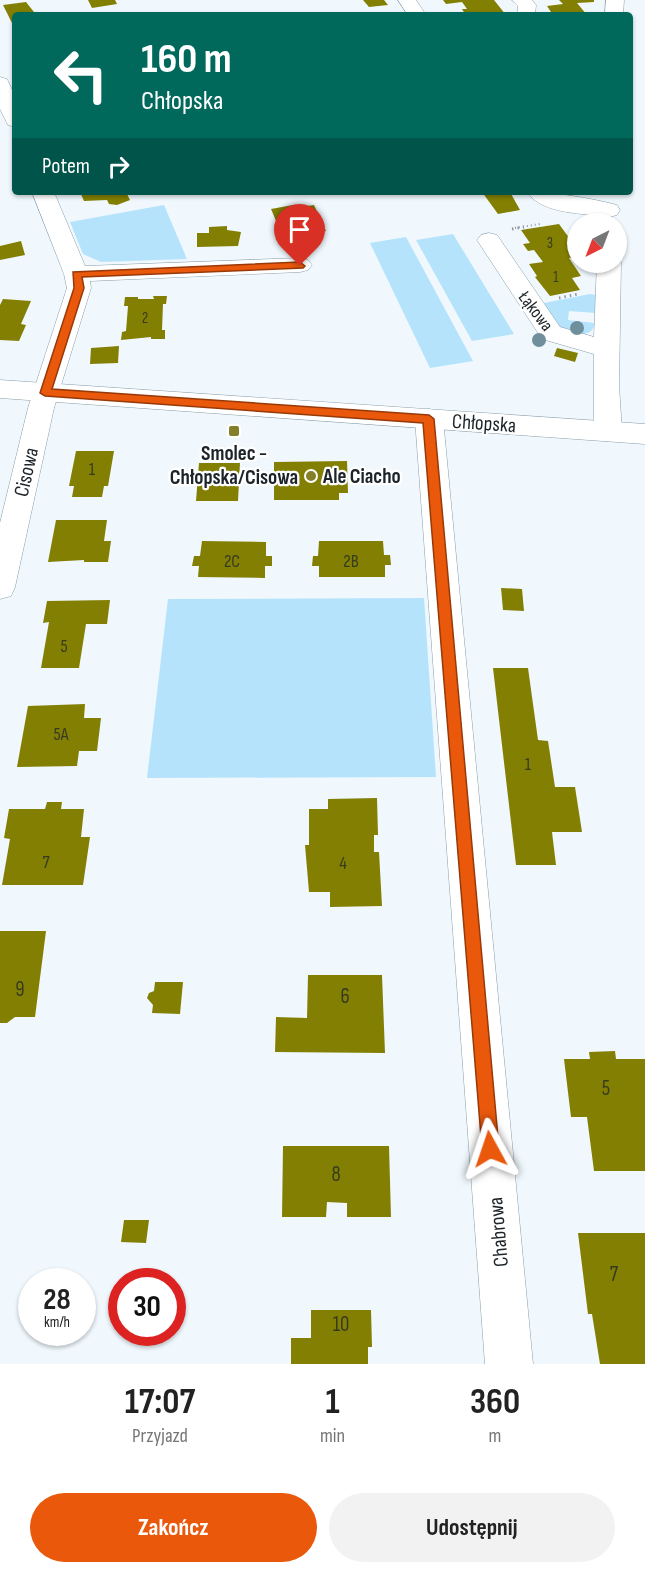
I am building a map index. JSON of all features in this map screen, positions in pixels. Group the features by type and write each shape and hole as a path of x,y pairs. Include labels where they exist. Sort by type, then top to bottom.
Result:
{"street":[{"path":"0,82 12,113"},
{"path":"44,195 76,274 300,266"},
{"path":"542,195 550,200 572,206 609,209"},
{"name":"Łąkowa","path":"489,240 551,333 565,339 608,348"},
{"path":"608,431 609,273"},
{"name":"Cisowa","path":"0,587 45,393 79,288 76,274"},
{"name":"Chłopska","path":"0,389 645,434"},
{"name":"Chabrowa","path":"429,419 509,1364"}],"path":[{"path":"489,240 503,238 499,231 570,218 572,206"},
{"path":"529,303 590,292 608,295"}],"shaded area":[{"path":"164,205 187,259 101,262 83,254 70,222"},
{"path":"453,234 514,334 472,341 416,240"},
{"path":"406,237 473,361 430,368 370,243"},
{"path":"590,294 596,295 596,313 569,311 568,320 595,323 590,332 586,334 560,332 539,304"},
{"path":"424,598 436,777 147,778 168,599"}],"building":[{"path":"88,0 115,0 117,4 92,8"},
{"path":"363,0 384,0 388,5 369,7"},
{"path":"443,0 494,0 504,12 464,12 462,9 467,9 462,2 446,4"},
{"path":"559,0 594,0 594,2 577,3 584,12 551,12 547,6 563,4"},
{"path":"26,2 34,12 12,12 12,23 3,5"},
{"path":"81,195 128,195 130,200 117,205 109,204 107,200 84,201"},
{"path":"484,195 512,195 520,210 498,214"},
{"path":"293,205 294,208 314,205 326,231 282,235 271,209"},
{"path":"559,224 567,235 567,273 579,273 581,276 572,278 580,290 550,296 535,277 537,276 529,264 543,262 534,250 528,251 523,244 530,243 521,230"},
{"path":"227,226 227,230 241,232 238,246 197,247 197,233 209,233 209,227"},
{"path":"21,241 25,255 0,260 0,246"},
{"path":"153,296 167,296 166,304 163,304 162,330 165,330 165,339 151,339 151,337 121,340 122,332 126,331 128,306 124,306 125,297 154,299"},
{"path":"3,299 31,301 21,324 26,325 19,341 0,340 0,305"},
{"path":"119,346 118,363 90,364 91,348"},
{"path":"557,348 578,353 575,362 554,356"},
{"path":"76,451 114,451 108,486 104,486 102,497 72,497 74,486 69,486"},
{"name":"Ale Ciacho","path":"347,461 348,493 339,493 339,500 274,500 274,462"},
{"path":"199,463 240,463 238,501 196,501"},
{"path":"56,520 107,520 104,541 111,541 108,562 84,562 84,560 48,562"},
{"path":"202,541 266,542 266,556 272,556 272,566 265,566 265,578 198,577 199,566 192,566 194,556 200,556"},
{"path":"319,541 383,541 384,555 390,555 391,565 385,565 385,577 319,577 319,566 312,566 313,556 318,556"},
{"path":"501,588 522,589 524,611 503,610"},
{"path":"110,600 107,624 86,624 79,668 41,668 49,622 43,623 47,601"},
{"path":"493,668 528,668 538,740 548,741 555,787 575,787 582,832 552,832 556,865 516,865"},
{"path":"85,704 84,718 101,718 97,751 79,751 77,766 17,767 28,706"},
{"path":"377,798 378,835 374,835 374,852 379,852 382,906 330,907 330,892 309,892 305,845 309,845 309,809 328,809 328,799"},
{"path":"47,802 62,802 61,809 84,809 81,837 90,837 83,885 2,885 10,839 4,838 9,809 45,809"},
{"path":"0,931 46,931 35,1017 15,1017 7,1023 0,1023"},
{"path":"308,975 382,975 385,1053 275,1052 276,1017 307,1018"},
{"path":"155,982 183,982 180,1014 152,1013 153,1005 147,998 149,993 154,991"},
{"path":"615,1051 616,1059 645,1059 645,1171 594,1171 587,1117 571,1117 564,1059 590,1059 589,1052"},
{"path":"283,1146 389,1146 391,1217 347,1217 347,1203 327,1202 326,1217 282,1217"},
{"path":"124,1220 149,1220 146,1243 121,1242"},
{"path":"578,1233 645,1233 645,1364 600,1364 592,1314 588,1314"},
{"path":"311,1310 371,1310 372,1347 368,1347 368,1364 291,1364 291,1338 311,1338"}],"place":[{"name":"Smolec - Chłopska/Cisowa","path":"234,431"},
{"name":"Ale Ciacho","path":"311,476"}],"route":[{"path":"300,266 76,274 79,288 45,393 429,419 490,1149"}]}
